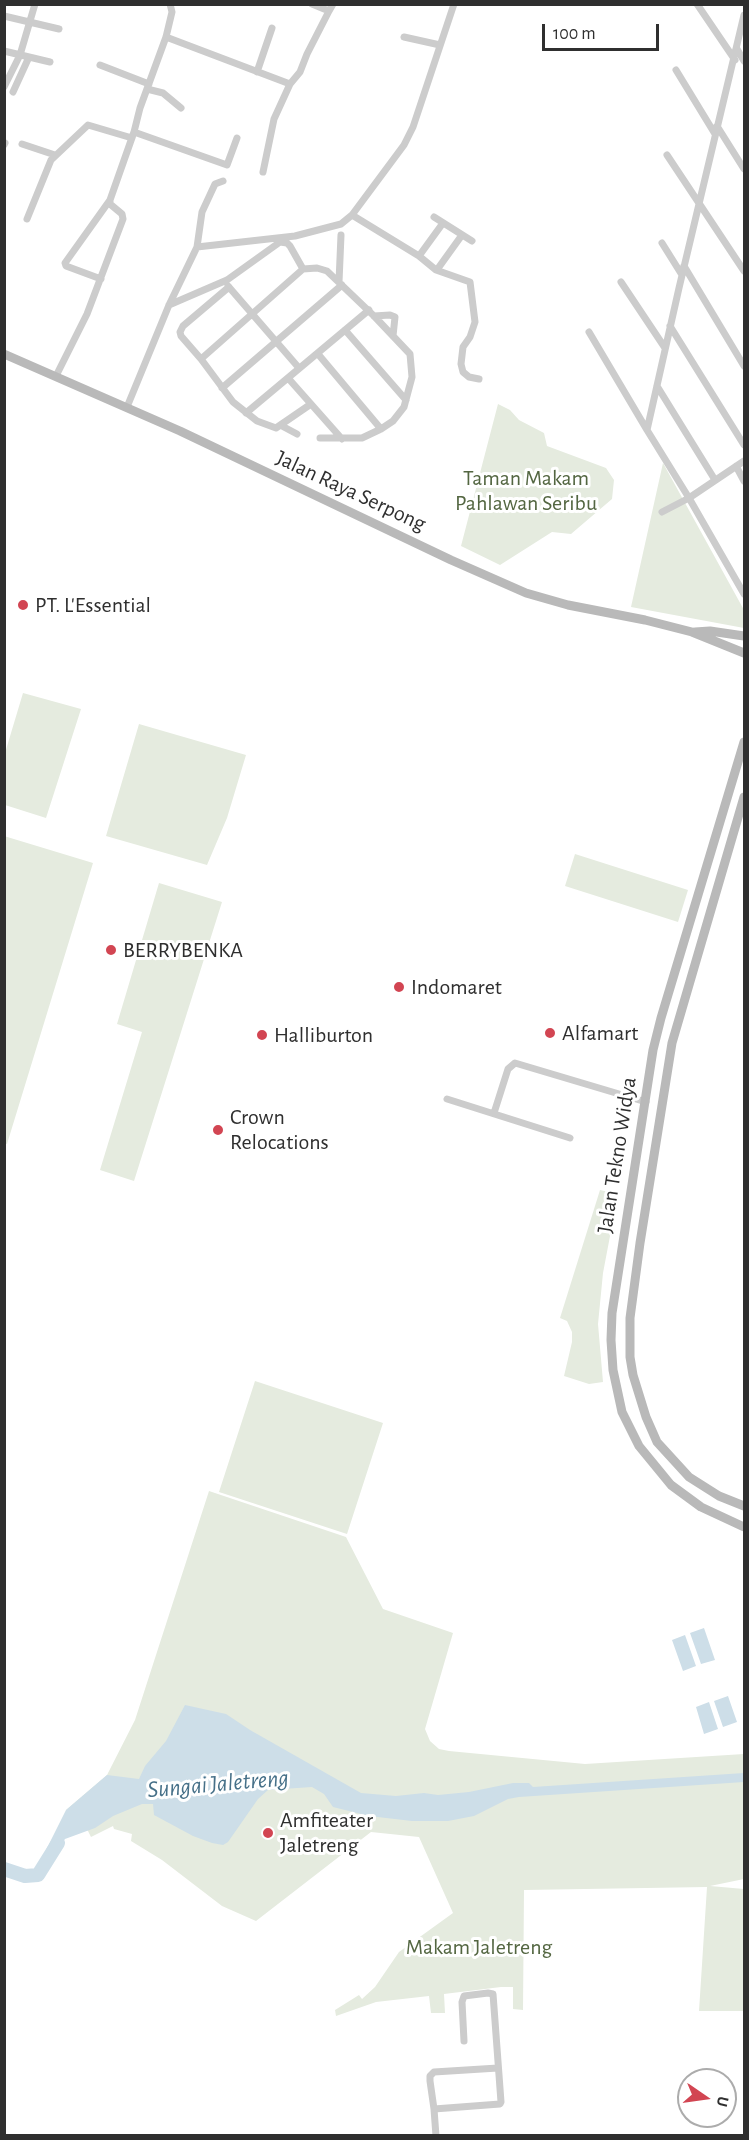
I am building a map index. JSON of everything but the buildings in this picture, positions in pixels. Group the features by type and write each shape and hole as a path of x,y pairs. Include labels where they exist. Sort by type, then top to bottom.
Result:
{"main road":[{"name":"Jalan Raya Serpong","path":"4,354 127,407 526,593 568,606 645,620 692,632 744,653"},
{"name":"Jalan Raya Serpong","path":"692,632 710,631 744,636"},
{"name":"Jalan Tekno Widya","path":"744,742 653,1050 612,1312 611,1340 613,1370 622,1412 639,1446 671,1485 701,1507 744,1527"},
{"name":"Jalan Tekno Widya","path":"744,797 672,1043 630,1318 630,1357 633,1375 646,1417 657,1442 689,1477 718,1496 744,1506"},
{"path":"623,1240 640,1243"}],"street":[{"path":"4,87 20,55 35,4"},
{"path":"101,279 66,266 65,263 110,200 166,38 171,16 170,4"},
{"path":"263,172 272,126 290,84 300,72 331,8 312,4"},
{"path":"197,247 295,236 341,224 352,215 404,145 420,111 454,4"},
{"path":"697,4 735,60"},
{"path":"647,430 744,15"},
{"path":"4,16 59,28"},
{"path":"256,72 272,28"},
{"path":"404,37 440,45"},
{"path":"166,38 290,84"},
{"path":"737,49 744,61"},
{"path":"4,51 50,62"},
{"path":"13,92 29,57"},
{"path":"100,65 163,93 181,108"},
{"path":"676,70 715,134"},
{"path":"27,219 55,155 60,153 90,124 227,165 237,138"},
{"path":"717,126 744,169"},
{"path":"22,144 55,155"},
{"path":"667,155 744,271"},
{"path":"127,407 168,305 197,247 205,202 215,184 223,181"},
{"path":"56,376 87,314 123,219 122,214 110,204 110,200"},
{"path":"352,215 419,255 436,270 470,282 475,322 470,337 463,347 461,364 463,372 469,377 479,379"},
{"path":"434,217 472,241"},
{"path":"419,255 443,223"},
{"path":"222,388 341,284 341,235"},
{"path":"439,267 462,235"},
{"path":"303,269 290,246 280,242 228,284 181,328 180,335 222,388 246,413 271,428 282,426 311,404"},
{"path":"662,243 682,275"},
{"path":"684,266 744,366"},
{"path":"201,359 303,269 325,269 411,356 412,376 406,400 393,421 362,438 320,438"},
{"path":"621,282 666,348"},
{"path":"168,305 228,284"},
{"path":"228,284 299,368"},
{"path":"246,413 345,330 371,313 395,317 393,336"},
{"path":"670,326 744,445"},
{"path":"345,330 406,400"},
{"path":"589,332 742,585 744,594"},
{"path":"318,354 381,429"},
{"path":"288,378 342,439"},
{"path":"657,386 715,480"},
{"path":"282,426 297,434"},
{"path":"662,512 689,498 744,460"},
{"path":"736,466 744,481"},
{"path":"494,1113 508,1069 515,1063 646,1102"},
{"path":"447,1099 570,1138"},
{"path":"434,2109 500,2104 493,1994 464,1996 462,2002 464,2041"},
{"path":"436,2136 430,2076 434,2072 498,2068"}],"green space":[{"name":"Taman Makam Pahlawan Seribu","path":"498,404 510,410 519,420 544,433 547,446 606,468 614,480 612,499 571,534 552,532 500,565 461,546"},
{"path":"663,463 744,610 744,628 631,607"},
{"path":"23,693 81,709 46,818 5,805 5,753"},
{"path":"139,724 246,755 227,818 207,865 106,836"},
{"path":"4,836 93,863 7,1144 4,1143"},
{"path":"575,854 688,890 678,922 565,886"},
{"path":"159,883 222,902 134,1181 100,1170 142,1032 117,1024"},
{"path":"600,1190 618,1194 603,1273 598,1324 603,1382 589,1384 564,1376 572,1332 567,1321 560,1318"},
{"path":"255,1381 383,1423 347,1534 219,1492"},
{"name":"Makam Jaletreng","path":"209,1491 346,1537 383,1609 453,1633 425,1729 430,1741 439,1749 585,1764 744,1754 744,1879 710,1886 744,1889 744,2011 699,2011 707,1887 524,1890 523,2010 513,2009 513,1987 501,1987 444,1994 445,2013 431,2013 429,1996 376,2002 336,2016 335,2010 359,1995 362,1999 375,1987 399,1952 453,1913 419,1837 371,1832 256,1921 222,1906 162,1860 131,1841 132,1834 114,1829 113,1826 91,1837 88,1831 66,1810 107,1775 135,1720"}],"water":[{"path":"704,1628 715,1660 701,1664 690,1633"},
{"path":"685,1635 696,1666 683,1671 672,1640"},
{"path":"728,1696 737,1722 723,1727 714,1701"},
{"path":"709,1702 718,1729 704,1734 696,1707"},
{"path":"185,1705 226,1714 361,1793 396,1796 424,1793 438,1795 469,1792 513,1783 529,1783 533,1787 744,1773 744,1782 519,1797 508,1799 474,1816 448,1821 412,1821 369,1816 333,1807 324,1794 312,1787 268,1790 258,1799 228,1842 223,1845 193,1836 154,1815 153,1804 142,1804 113,1816 95,1828 65,1839 51,1860 46,1850 66,1810 107,1775 139,1779 145,1766 166,1741"}],"waterway":[{"name":"Sungai Jaletreng","path":"4,1869 25,1876 38,1875 58,1843"}],"place":[{"name":"PT. L'Essential","path":"23,605"},
{"name":"BERRYBENKA","path":"111,950"},
{"name":"Indomaret","path":"399,987"},
{"name":"Alfamart","path":"550,1033"},
{"name":"Halliburton","path":"262,1035"},
{"name":"Crown Relocations","path":"218,1130"},
{"name":"Amfiteater Jaletreng","path":"268,1833"}]}
